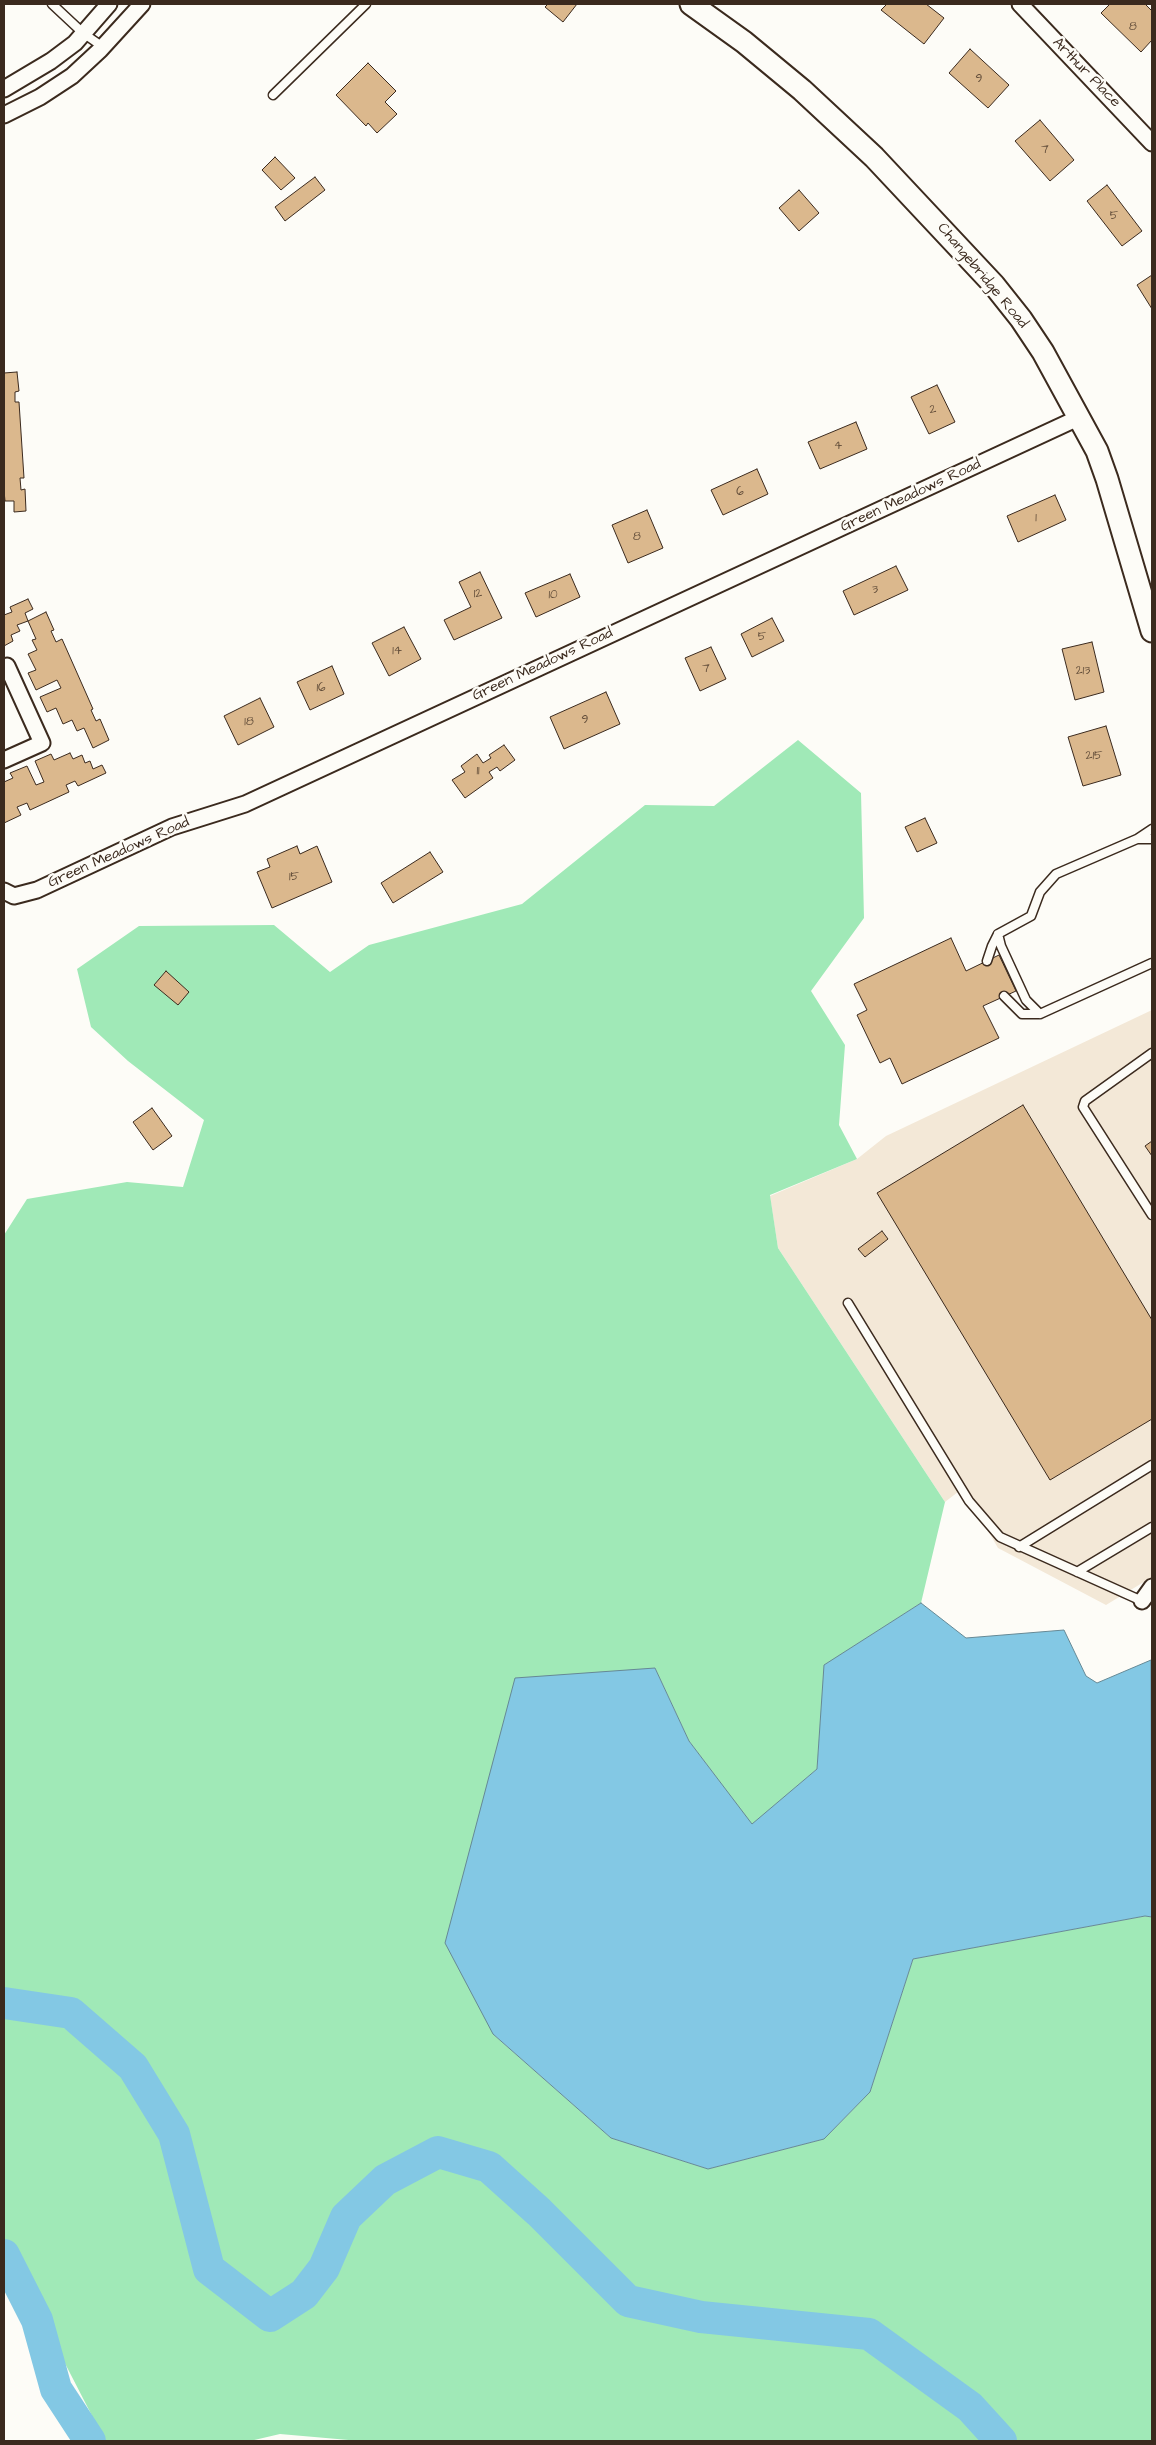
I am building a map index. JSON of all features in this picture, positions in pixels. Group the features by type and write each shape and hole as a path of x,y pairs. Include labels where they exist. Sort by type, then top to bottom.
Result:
{"main road":[{"name":"Changebridge Road","path":"691,4 744,42 802,90 918,202 994,285 1021,318 1043,352 1097,452 1107,479 1151,626"}],"street":[{"path":"4,89 51,61 83,33 109,4"},
{"path":"4,115 40,97 72,76 103,47 142,4"},
{"name":"Arthur Place","path":"1020,4 1152,143"},
{"name":"Green Meadows Road","path":"4,891 14,896 37,890 172,827 245,804 1078,418"},
{"path":"4,667 7,666 42,743 4,760"},
{"path":"1142,1601 1152,1587"}],"lane":[{"path":"52,4 83,33 103,47"},
{"path":"273,96 366,4"},
{"path":"988,960 998,934 1031,916 1040,892 1056,874 1137,840 1152,829"},
{"path":"1137,840 1152,839"},
{"path":"998,934 1000,946 1026,1000 1040,1014"},
{"path":"1004,996 1022,1014 1040,1014 1152,963"},
{"path":"1152,1053 1085,1100 1083,1107 1152,1215"},
{"path":"848,1304 969,1501 1000,1536 1019,1547 1142,1601"},
{"path":"1019,1547 1152,1466"},
{"path":"1077,1572 1152,1527"}],"shaded area":[{"path":"1152,1010 1152,1577 1106,1605 998,1548 963,1488 945,1502 778,1248 770,1196 857,1159 886,1136"}],"green space":[{"path":"798,740 861,793 864,918 811,991 845,1045 839,1125 857,1159 770,1195 778,1248 945,1502 921,1603 825,1665 817,1769 752,1825 689,1741 655,1668 493,2034 611,2138 708,2169 824,2139 870,2092 913,1959 1145,1916 1152,1917 1152,2441 360,2441 280,2434 250,2441 105,2441 4,2245 4,1235 27,1199 127,1182 183,1187 204,1120 128,1061 91,1027 77,969 139,926 274,925 330,972 369,945 522,904 645,805 714,806"}],"water":[{"path":"921,1603 966,1638 1064,1630 1086,1676 1097,1683 1151,1660 1152,1917 1145,1916 913,1959 870,2092 824,2139 708,2169 611,2138 493,2034 445,1943 515,1678 655,1668 689,1741 752,1824 817,1769 824,1665"}],"building":[{"path":"548,4 577,4 563,22 545,7"},
{"path":"887,4 926,4 944,18 924,44 881,10"},
{"path":"1110,4 1145,4 1152,11 1152,40 1141,52 1101,13"},
{"path":"970,49 1009,85 988,108 949,73"},
{"path":"368,63 396,91 385,102 397,114 377,133 368,123 366,126 336,95"},
{"path":"1040,120 1074,160 1050,181 1015,141"},
{"path":"275,157 295,178 281,190 262,170"},
{"path":"315,177 325,190 285,221 275,207"},
{"path":"1107,185 1142,231 1122,246 1087,201"},
{"path":"799,190 819,213 799,231 779,208"},
{"path":"1152,275 1152,309 1137,285"},
{"path":"17,372 19,391 15,392 15,402 19,402 24,478 20,478 21,490 25,489 26,511 14,512 14,501 5,501 4,491 4,373"},
{"path":"937,385 955,422 929,434 911,397"},
{"path":"856,422 867,449 820,469 808,442"},
{"path":"757,469 768,494 723,515 711,490"},
{"path":"1055,495 1066,520 1018,542 1007,516"},
{"path":"647,510 663,548 628,563 612,525"},
{"path":"896,566 908,590 854,615 843,591"},
{"path":"480,572 502,618 454,640 444,620 471,607 459,582"},
{"path":"570,574 580,597 536,617 525,593"},
{"path":"28,599 33,609 25,613 28,621 17,625 20,631 11,635 13,641 4,646 4,615 12,612 10,607"},
{"path":"46,612 54,630 51,631 56,642 62,639 93,709 91,710 96,721 100,719 109,740 93,748 84,728 77,731 72,720 63,724 56,708 47,712 40,697 61,688 57,680 36,690 28,673 36,670 28,654 37,650 32,640 36,639 28,621"},
{"path":"772,618 784,641 752,657 741,634"},
{"path":"404,627 421,659 389,676 372,643"},
{"path":"1092,642 1104,692 1075,700 1062,649"},
{"path":"711,647 726,679 700,691 685,658"},
{"path":"332,666 344,694 310,710 297,682"},
{"path":"606,692 620,724 564,749 550,717"},
{"path":"260,698 274,727 238,745 224,716"},
{"path":"1106,726 1121,775 1083,786 1068,737"},
{"path":"504,745 515,760 500,771 497,767 489,772 493,778 465,798 452,780 465,772 461,766 477,754 483,763 491,758 489,755"},
{"path":"70,753 73,759 82,755 85,763 90,761 93,769 102,765 106,773 78,786 75,781 66,785 69,792 30,810 27,803 17,807 21,815 4,823 4,782 13,778 10,773 27,766 36,785 44,782 35,761 51,754 54,760"},
{"path":"925,818 937,843 917,852 905,827"},
{"path":"297,846 300,854 317,846 332,882 272,908 257,872 270,867 267,859"},
{"path":"430,852 443,872 393,903 381,883"},
{"path":"951,938 966,971 999,955 1016,991 983,1006 999,1038 902,1084 890,1058 880,1063 857,1015 867,1010 854,984"},
{"path":"166,971 189,992 178,1005 154,985"},
{"path":"1023,1105 1152,1320 1152,1419 1050,1480 877,1193"},
{"path":"152,1108 172,1136 153,1150 133,1122"},
{"path":"1152,1141 1152,1156 1145,1146"},
{"path":"882,1231 888,1239 865,1257 858,1249"}],"waterway":[{"path":"4,2003 71,2013 133,2067 174,2134 209,2269 270,2316 304,2294 324,2268 346,2217 385,2180 438,2152 489,2167 539,2212 628,2301 701,2317 869,2334 970,2407 1001,2441"},
{"path":"4,2255 37,2320 56,2389 90,2441"}]}
